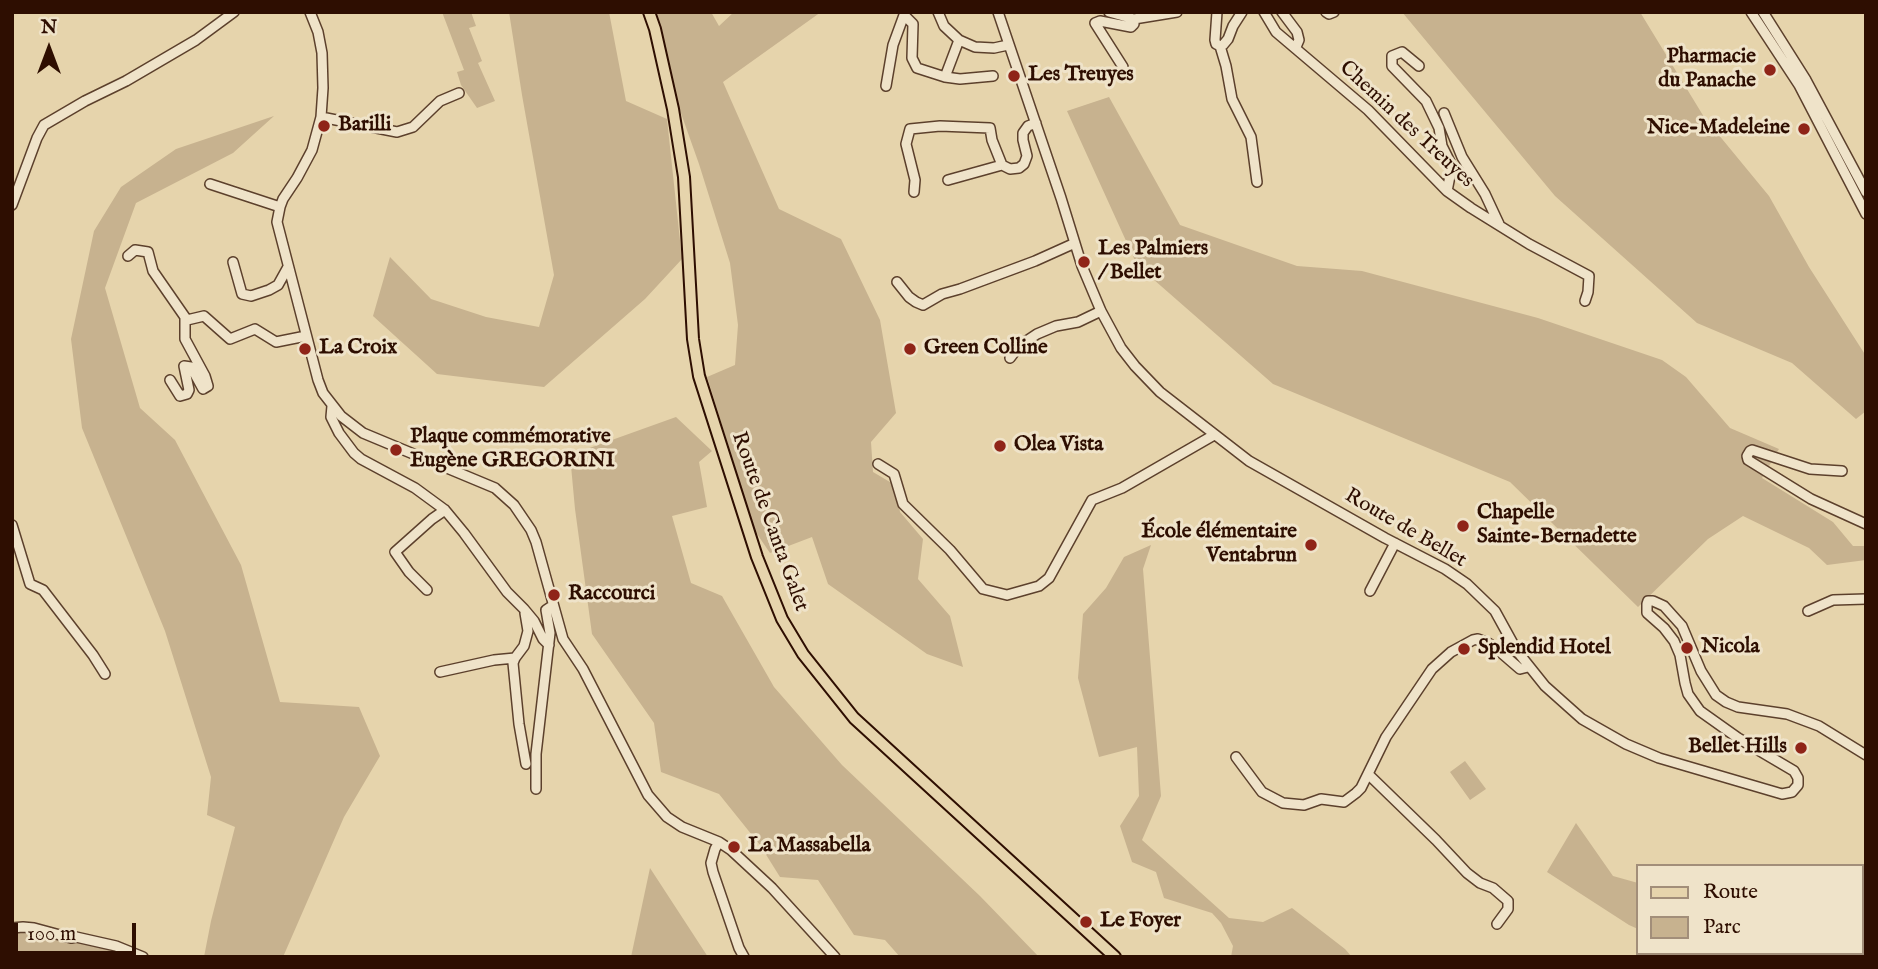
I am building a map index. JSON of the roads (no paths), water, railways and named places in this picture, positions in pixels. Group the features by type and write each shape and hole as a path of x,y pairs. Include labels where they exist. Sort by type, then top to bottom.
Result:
{"main road":[{"name":"Route de Canta Galet","path":"649,12 664,69 683,166 697,368 757,557 782,619 803,654 854,718 1115,957"}],"street":[{"path":"12,205 44,125 196,40 234,12"},
{"path":"310,12 322,53 321,117 312,150 279,207 277,222 323,393 332,406 363,433 495,488 514,505 536,542 563,639 583,669 654,803 667,817 682,827 732,850 772,888 835,957"},
{"path":"938,12 944,26 959,40 975,47 994,48 1008,44"},
{"name":"Route de Bellet","path":"998,12 1082,267 1101,312 1121,348 1160,392 1257,466 1445,569 1467,584 1495,611 1517,652 1558,699 1575,713 1635,748 1659,758 1782,794 1792,792 1798,785 1794,771 1707,717 1694,703 1688,694 1681,655 1674,641 1647,613 1648,601 1653,600 1664,606 1682,626 1701,671 1716,695 1738,706 1787,714 1819,726 1866,755"},
{"path":"1109,12 1135,19 1177,12"},
{"path":"1217,12 1215,40 1220,46 1226,66 1232,99 1251,136 1257,181"},
{"path":"1220,46 1228,39 1242,12"},
{"name":"Chemin des Treuyes","path":"1264,12 1276,32 1368,110 1447,191 1500,226 1589,276 1588,292 1584,301"},
{"path":"1282,12 1297,32 1300,40 1296,47"},
{"path":"1326,12 1334,12"},
{"path":"1751,12 1799,85 1866,214"},
{"path":"1763,12 1807,80 1866,192"},
{"path":"886,86 893,45 904,14 913,24 912,58 918,68 944,77 960,79 993,76"},
{"path":"1123,66 1095,23 1100,21 1131,27 1135,24 1135,19"},
{"path":"944,77 959,40"},
{"path":"1419,66 1402,52 1392,56 1392,66 1426,100 1439,128 1442,146 1452,166 1447,191"},
{"path":"321,117 391,132 402,131 413,127 440,101 459,93"},
{"path":"1444,113 1462,157 1485,194 1500,226"},
{"path":"948,180 1002,166 1019,168 1027,156 1023,133 1028,126 1036,123"},
{"path":"914,192 915,180 906,144 910,129 940,125 990,128 1002,166"},
{"path":"210,184 279,207"},
{"path":"897,282 909,297 923,304 942,294 1035,261 1075,243"},
{"path":"128,256 135,250 148,253 153,271 185,318 185,339 208,386 203,389 191,367 184,366 187,394 180,396 170,380"},
{"path":"233,262 242,294 251,296 278,285 288,267"},
{"path":"1010,358 1019,346 1037,334 1101,312"},
{"path":"185,318 187,320 204,316 230,339 255,329 276,342 306,337"},
{"path":"332,406 331,417 354,453 415,488 445,510 507,592 524,608 549,645"},
{"path":"878,464 894,474 904,504 950,550 983,589 1007,596 1039,586 1049,579 1092,500 1122,488 1214,435"},
{"path":"1842,471 1810,468 1752,450 1747,456 1748,460 1804,495 1866,524"},
{"path":"426,590 395,552 445,510"},
{"path":"12,524 30,583 43,590 93,655 104,674"},
{"path":"1370,591 1395,543"},
{"path":"1808,611 1833,600 1866,599"},
{"path":"536,789 536,754 551,633 546,610 552,606"},
{"path":"524,608 528,631 524,646 513,663 526,764"},
{"path":"1236,757 1262,792 1286,804 1304,805 1321,799 1344,802 1356,793 1397,720 1432,669 1451,652 1478,639 1498,650 1520,669 1528,667"},
{"path":"440,672 515,658"},
{"path":"1368,774 1467,873 1480,883 1493,888 1508,901 1508,909 1497,924"},
{"path":"719,842 711,863 744,957"},
{"path":"12,928 34,928 76,937 116,946 143,957"}],"place":[{"name":"Pharmacie du Panache","path":"1770,70"},
{"name":"Les Treuyes","path":"1014,76"},
{"name":"Barilli","path":"324,126"},
{"name":"Nice-Madeleine","path":"1804,129"},
{"name":"Les Palmiers / Bellet","path":"1084,262"},
{"name":"La Croix","path":"305,349"},
{"name":"Green Colline","path":"910,349"},
{"name":"Olea Vista","path":"1000,446"},
{"name":"Plaque commémorative Eugène GREGORINI","path":"396,450"},
{"name":"Chapelle Sainte-Bernadette","path":"1463,526"},
{"name":"École élémentaire Ventabrun","path":"1311,545"},
{"name":"Raccourci","path":"554,595"},
{"name":"Nicola","path":"1687,648"},
{"name":"Splendid Hotel","path":"1464,649"},
{"name":"Bellet Hills","path":"1801,748"},
{"name":"La Massabella","path":"734,847"},
{"name":"Le Foyer","path":"1086,922"}]}
